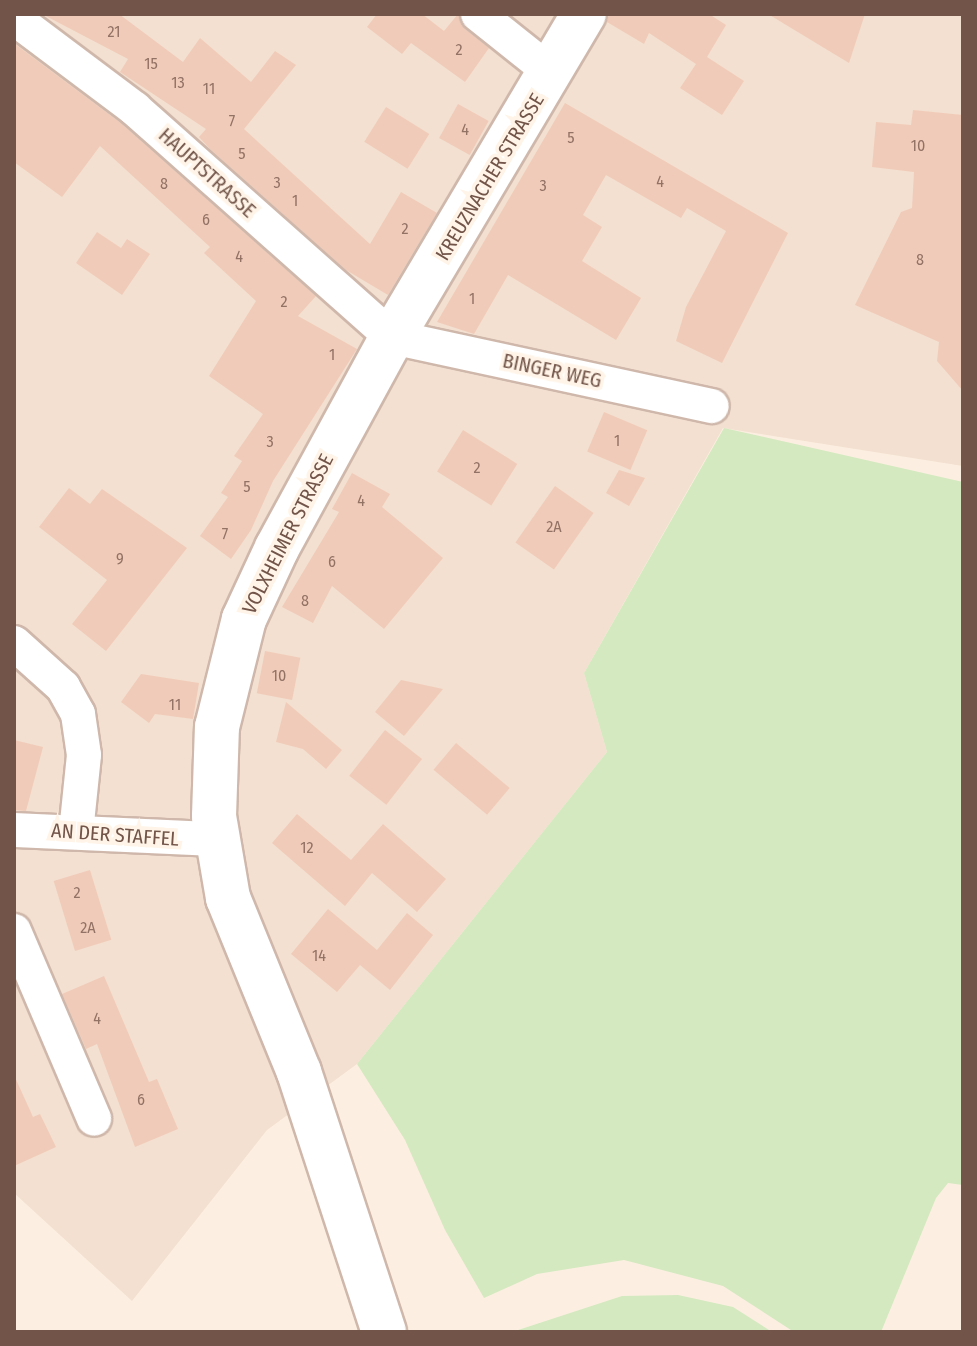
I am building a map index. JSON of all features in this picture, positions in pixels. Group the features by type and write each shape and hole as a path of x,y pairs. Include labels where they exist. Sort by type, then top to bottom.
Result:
{"main road":[{"name":"KREUZNACHER STRASSE","path":"392,337 552,73 584,14"},
{"name":"VOLXHEIMER STRASSE","path":"384,1332 328,1154 235,919 215,839 217,727 244,619 277,548 392,337"}],"street":[{"path":"478,14 552,73"},
{"name":"HAUPTSTRASSE","path":"14,18 135,109 392,337"},
{"name":"BINGER WEG","path":"392,337 712,406"},
{"path":"14,643 63,687 78,714 84,755 76,832"},
{"name":"AN DER STAFFEL","path":"14,830 215,839"},
{"path":"14,931 94,1119"}],"shaded area":[{"path":"14,14 963,14 963,466 723,428 584,673 607,752 357,1064 267,1130 132,1301 14,1193"}],"green space":[{"path":"724,428 963,482 963,1185 948,1183 936,1198 881,1332 794,1332 723,1286 624,1260 537,1274 484,1298 445,1230 405,1140 357,1064 607,752 584,673"},
{"path":"678,1295 733,1307 772,1332 512,1332 622,1296"}],"building":[{"path":"42,14 119,14 183,62 200,38 251,82 275,51 296,65 244,129 370,244 401,192 437,213 388,295 346,270 210,149 199,137 206,129 120,72 128,59"},
{"path":"377,14 422,14 444,31 458,14 465,29 489,48 465,82 411,43 402,54 367,27"},
{"path":"609,14 709,14 726,25 707,57 744,81 722,115 680,88 696,64 649,33 644,44 607,22"},
{"path":"768,14 865,14 849,63"},
{"path":"15,44 122,124 316,296 298,316 357,349 273,481 251,530 231,559 200,536 228,497 221,493 242,461 234,456 263,414 209,376 256,301 204,253 210,247 100,146 62,197 14,162"},
{"path":"565,103 788,233 722,363 676,341 686,307 726,231 687,208 681,218 606,175 583,215 602,227 582,261 641,298 616,340 508,275 474,334 437,322"},
{"path":"458,104 489,121 470,155 439,138"},
{"path":"386,107 429,134 408,169 364,142"},
{"path":"913,110 963,115 963,391 937,361 939,342 855,305 901,212 912,208 914,172 872,167 876,122 911,125"},
{"path":"97,232 121,248 127,239 150,254 122,295 76,263"},
{"path":"604,412 647,430 630,470 587,452"},
{"path":"463,430 517,464 491,505 437,472"},
{"path":"619,470 645,478 629,506 606,493"},
{"path":"352,473 390,494 382,507 443,558 384,629 332,586 313,623 282,607 339,512 332,509"},
{"path":"555,486 594,513 554,569 515,543"},
{"path":"69,488 90,504 102,489 187,548 106,651 72,624 107,580 39,527"},
{"path":"265,651 300,658 292,700 257,693"},
{"path":"141,674 199,683 193,719 155,714 149,723 121,702"},
{"path":"401,680 443,689 404,736 375,712"},
{"path":"286,702 342,750 326,769 303,749 276,742"},
{"path":"385,730 422,759 386,805 349,776"},
{"path":"14,740 43,747 26,811 14,810"},
{"path":"456,743 510,788 487,815 434,770"},
{"path":"297,814 351,860 383,824 446,879 417,912 372,873 345,906 272,843"},
{"path":"90,870 111,940 75,951 54,881"},
{"path":"328,909 377,950 407,913 433,935 390,990 360,965 337,992 291,954"},
{"path":"104,976 149,1082 157,1079 178,1129 135,1147 97,1044 86,1049 62,994"},
{"path":"14,1075 33,1117 40,1114 56,1147 14,1166"}]}
